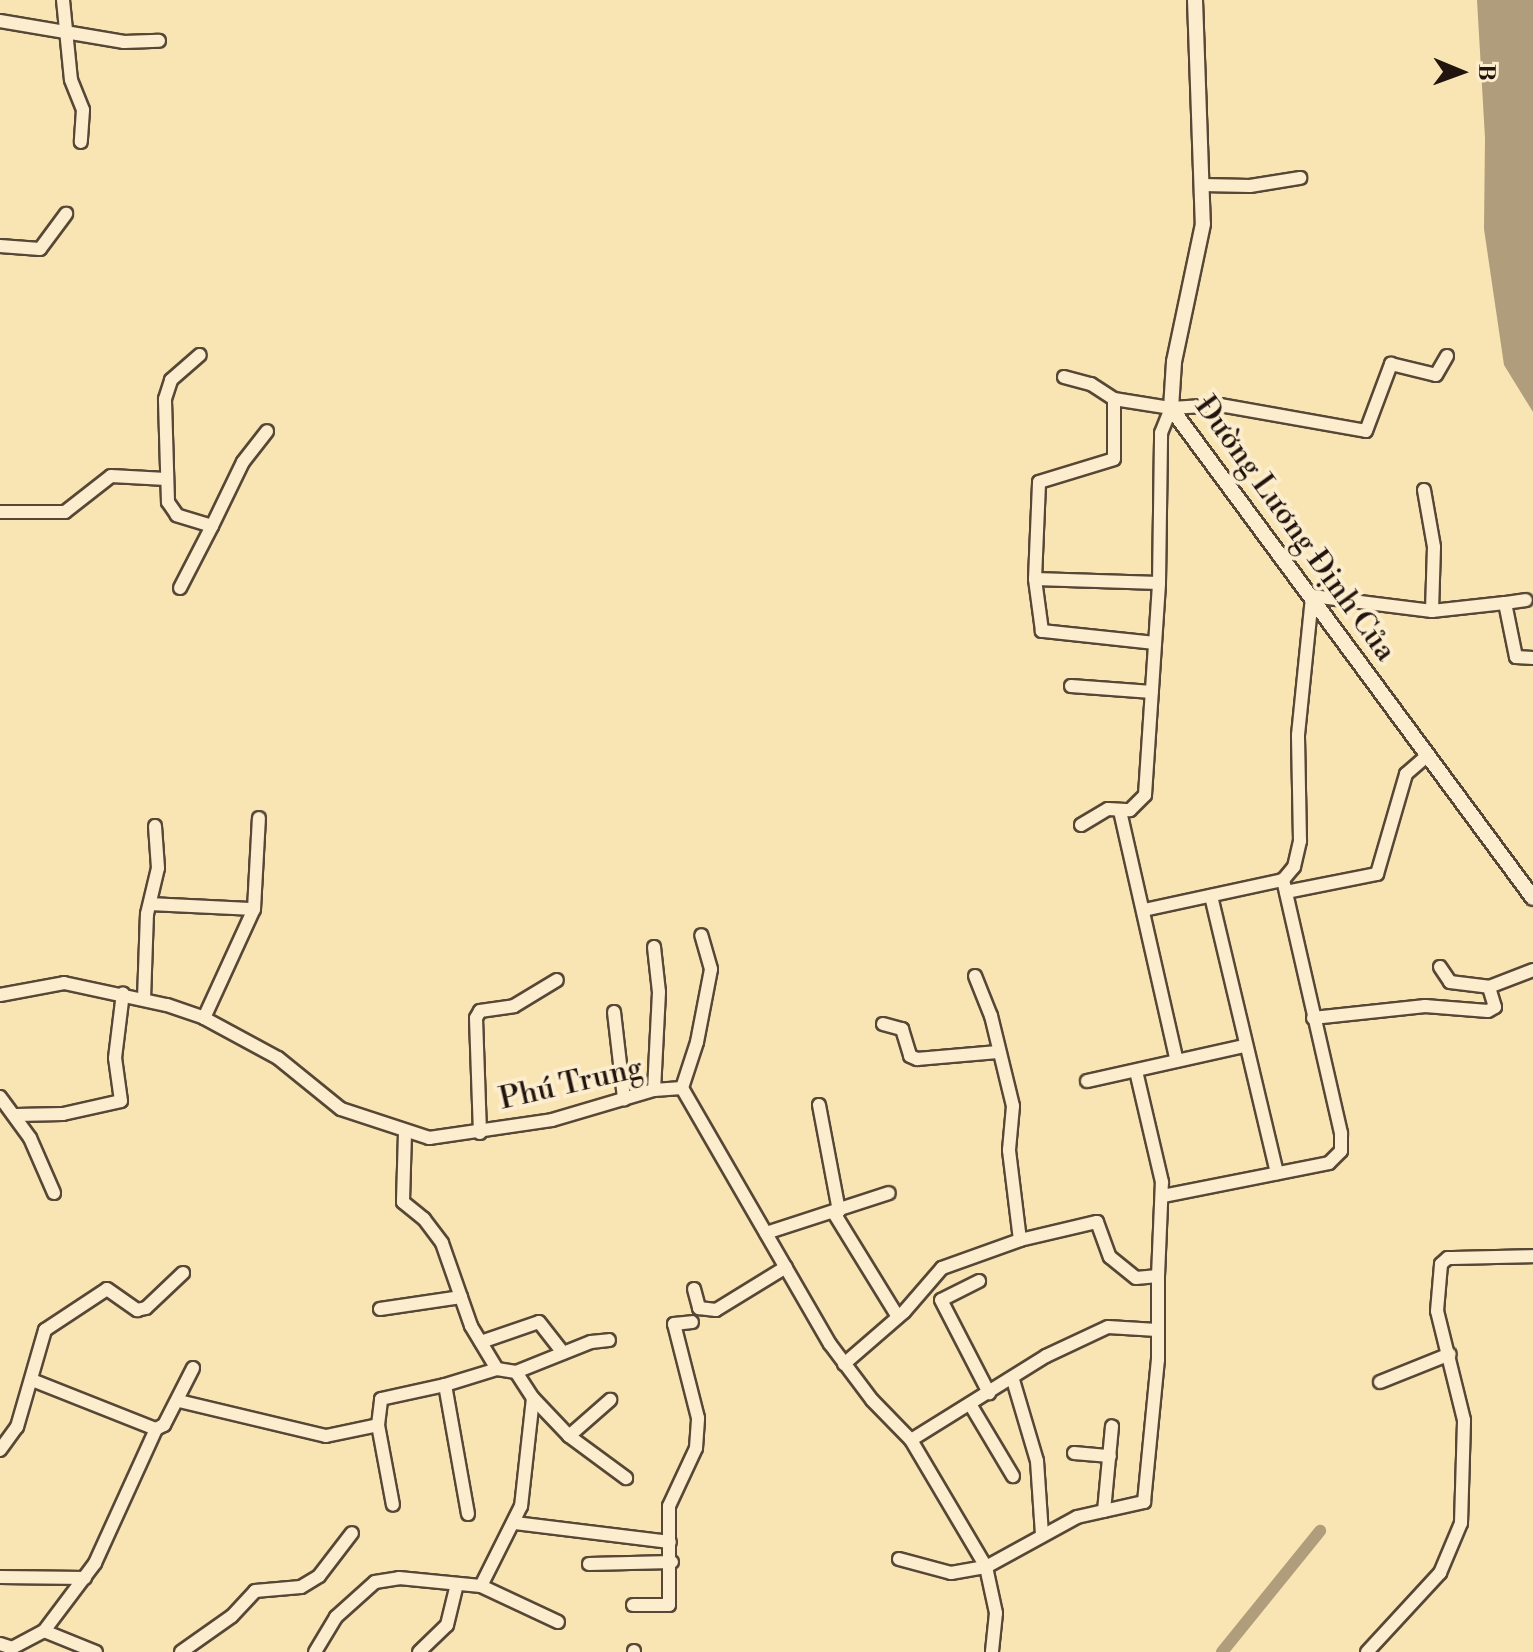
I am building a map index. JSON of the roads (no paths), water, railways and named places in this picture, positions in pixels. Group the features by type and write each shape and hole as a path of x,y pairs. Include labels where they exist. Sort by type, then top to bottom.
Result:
{"street":[{"path":"63,0 71,80 83,110 81,142"},
{"name":"Đường Lương Định Của","path":"1195,0 1203,185 1199,253 1174,362 1171,408 1533,898"},
{"path":"0,21 124,42 159,41"},
{"path":"1203,185 1250,186 1300,178"},
{"path":"0,246 40,249 66,214"},
{"path":"200,355 166,387 166,479 170,509 212,526"},
{"path":"1064,377 1091,384 1114,399 1171,408 1220,405 1366,431 1391,364 1436,375 1447,356"},
{"path":"1114,399 1114,459 1039,482 1035,579 1042,631 1112,643 1155,643"},
{"path":"1081,825 1097,812 1130,810 1145,795 1159,583 1161,433 1171,408"},
{"path":"180,588 243,462 267,431"},
{"path":"0,512 65,512 111,476 166,479"},
{"path":"1424,490 1434,547 1432,611"},
{"path":"1035,579 1159,583"},
{"path":"1163,1196 1329,1163 1341,1151 1285,886 1294,867 1300,841 1298,735 1312,596 1432,611 1526,600"},
{"path":"1505,603 1516,657 1533,658"},
{"path":"1071,686 1152,692"},
{"path":"1144,910 1211,896 1377,874 1406,774 1428,755"},
{"path":"1120,811 1177,1061"},
{"path":"204,1018 254,909 259,818"},
{"path":"144,999 150,904 158,868 155,826"},
{"path":"1211,896 1243,1046 1277,1173"},
{"path":"150,904 254,909"},
{"path":"682,1088 697,1042 711,969 701,935"},
{"path":"654,947 659,992 654,1090"},
{"path":"1440,967 1450,982 1489,987 1533,970"},
{"path":"975,976 991,1016 1013,1106 1009,1150 1020,1240"},
{"path":"480,1133 476,1018 480,1011 514,1006 557,980"},
{"name":"Phú Trung","path":"0,995 64,983 123,993 204,1018 278,1058 341,1109 405,1133 445,1138 480,1133 654,1090 682,1088 844,1364 911,1440 986,1567 996,1613 992,1652"},
{"path":"1314,1018 1425,1006 1488,1011 1495,1007 1489,987"},
{"path":"16,1115 63,1114 121,1101 115,1058 123,993"},
{"path":"614,1012 624,1099"},
{"path":"883,1024 902,1029 910,1056 917,1059 998,1052"},
{"path":"1087,1081 1243,1046"},
{"path":"899,1559 951,1573 986,1567 1042,1534 1104,1511 1144,1502 1163,1196 1136,1071"},
{"path":"0,1097 16,1115 54,1193"},
{"path":"819,1105 836,1212 898,1317"},
{"path":"405,1133 403,1202 424,1219 442,1243 461,1297 497,1369"},
{"path":"766,1233 889,1193"},
{"path":"844,1364 898,1317 942,1268 1020,1240 1097,1222 1110,1257 1136,1278 1158,1276"},
{"path":"1367,1652 1440,1573 1461,1523 1465,1435 1435,1295 1441,1264 1457,1257 1533,1256"},
{"path":"694,1289 699,1308 716,1310 786,1267"},
{"path":"0,1450 11,1441 32,1380 40,1339 63,1316 107,1289 137,1310 146,1308 183,1273"},
{"path":"979,1281 941,1300 989,1393"},
{"path":"380,1309 461,1297"},
{"path":"481,1342 539,1322 563,1353"},
{"path":"633,1605 669,1605 671,1497 696,1448 698,1418 674,1324 692,1322"},
{"path":"911,1440 1013,1380 1046,1356 1108,1327 1157,1330"},
{"path":"393,1505 378,1425 381,1399 445,1385 497,1369 516,1372 563,1353 609,1340"},
{"path":"1380,1382 1450,1354"},
{"path":"0,1644 12,1648 44,1631 85,1578 156,1429 164,1425 179,1401 193,1368"},
{"path":"516,1372 533,1398 569,1436 626,1478"},
{"path":"32,1380 156,1429"},
{"path":"1013,1380 1037,1461 1042,1534"},
{"path":"445,1385 468,1514"},
{"path":"481,1586 515,1523 524,1491 533,1398"},
{"path":"569,1436 610,1400"},
{"path":"179,1401 308,1435 344,1435 378,1425"},
{"path":"970,1404 1013,1476"},
{"path":"1104,1511 1112,1426"},
{"path":"1074,1453 1110,1456"},
{"path":"515,1523 670,1542"},
{"path":"181,1652 232,1616 255,1591 301,1587 319,1576 352,1533"},
{"path":"589,1564 672,1562"},
{"path":"0,1577 85,1578"},
{"path":"315,1652 336,1617 375,1582 399,1578 481,1586 558,1622"},
{"path":"419,1652 447,1625 457,1584"},
{"path":"44,1631 96,1652"}],"waterway":[{"path":"1222,1652 1320,1531"}]}
